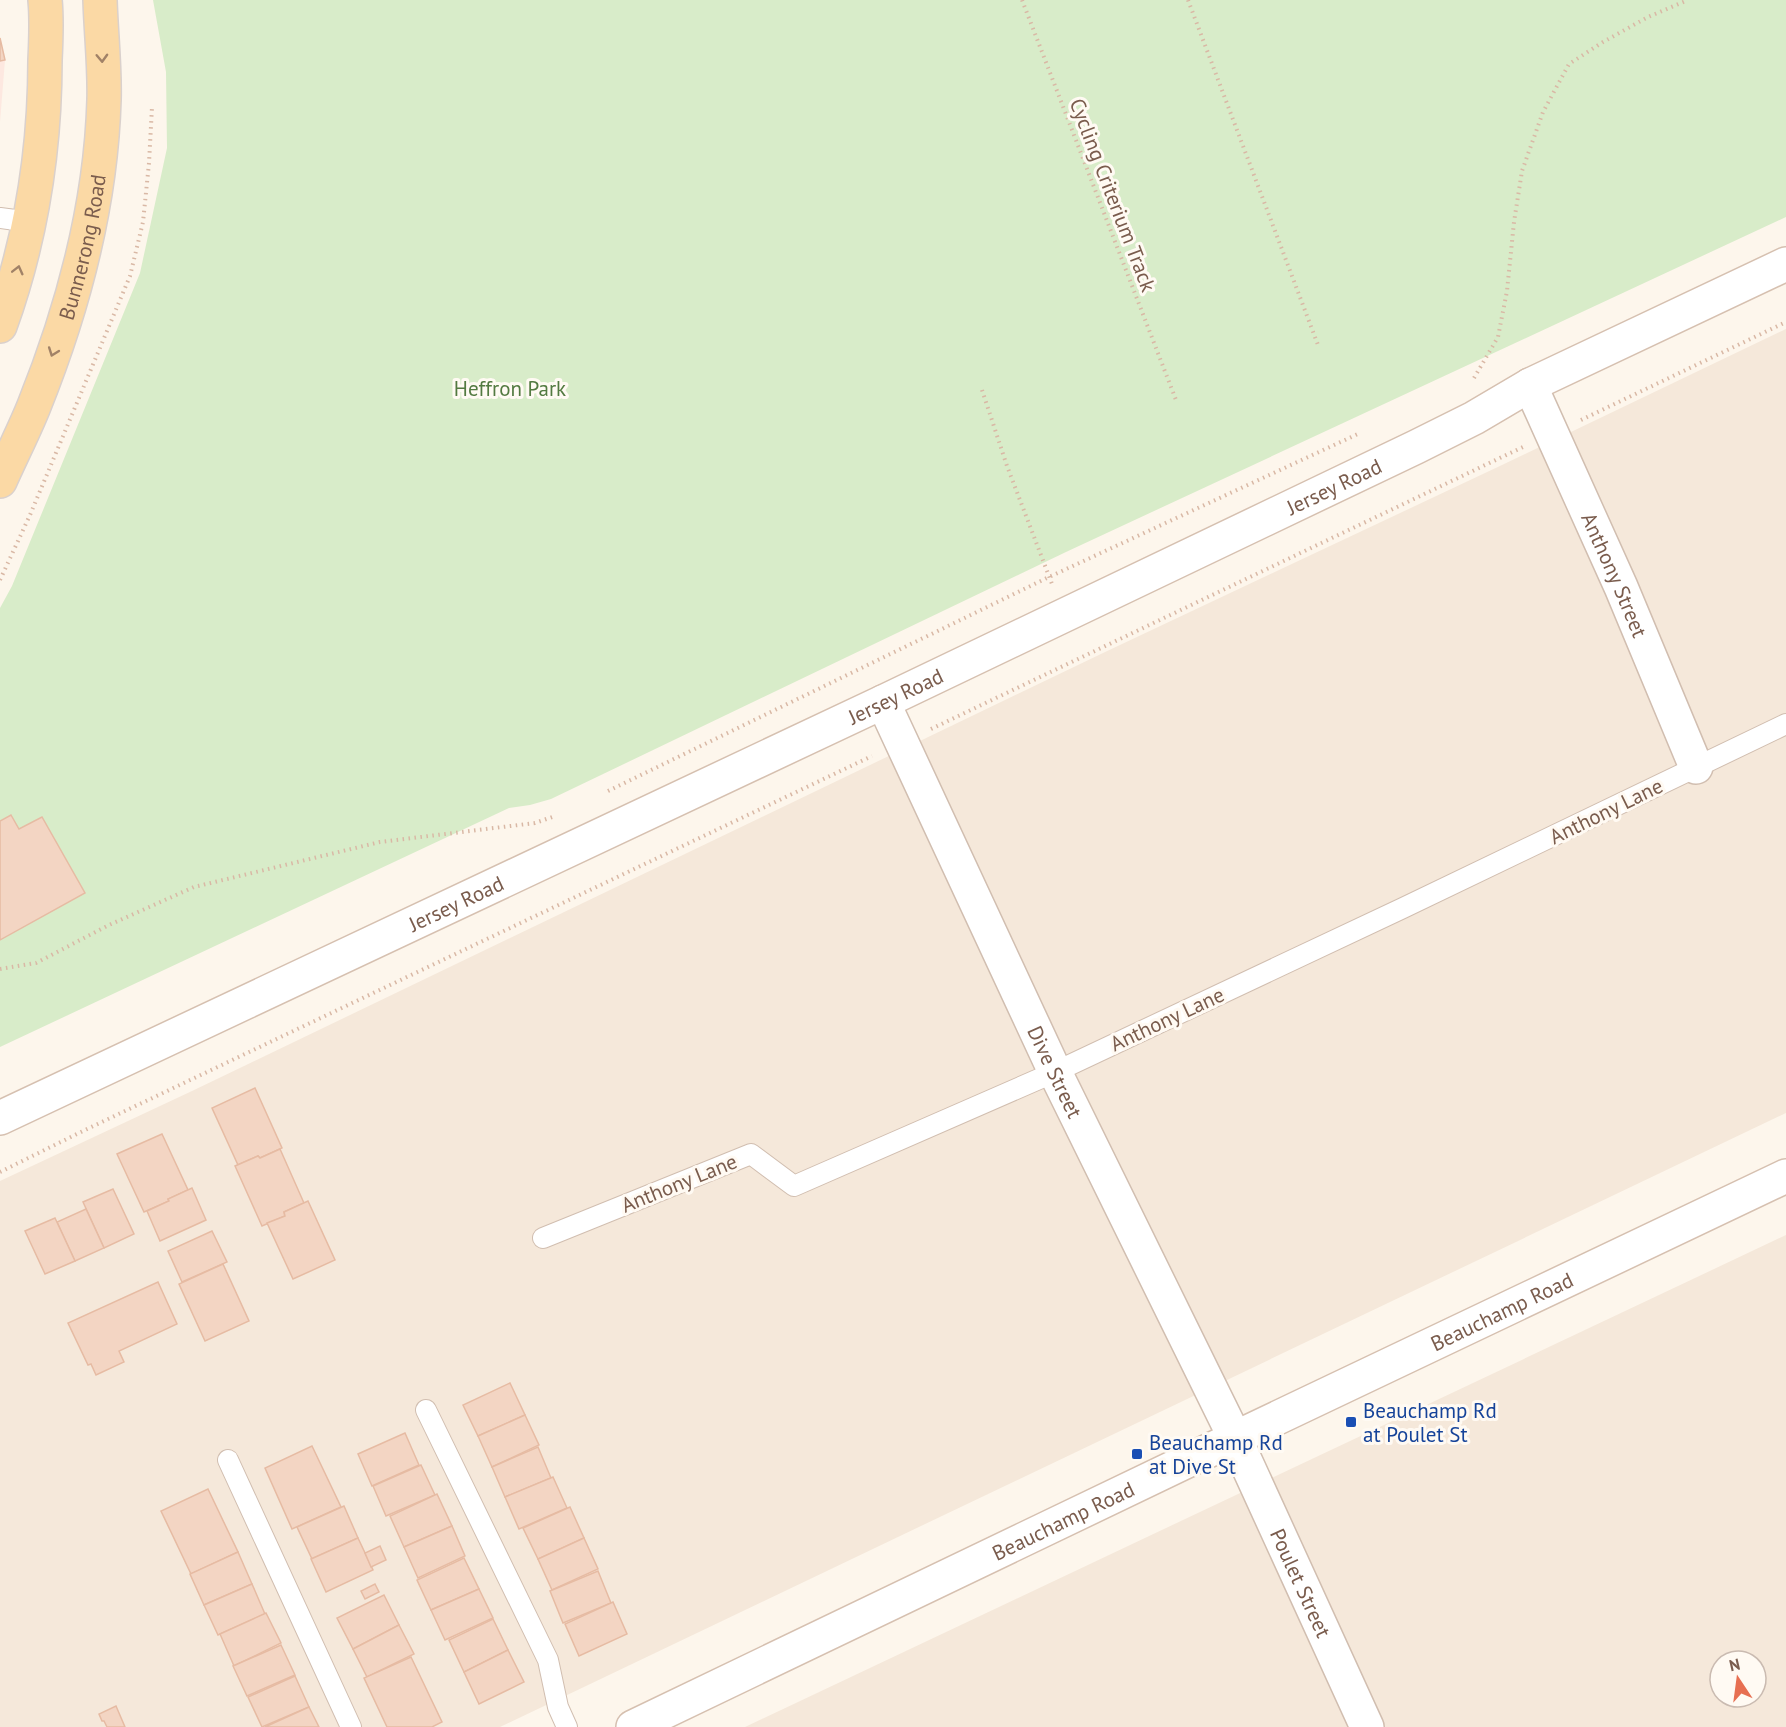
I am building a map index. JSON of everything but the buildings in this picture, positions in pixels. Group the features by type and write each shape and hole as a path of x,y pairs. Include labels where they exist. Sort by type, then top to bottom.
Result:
{"main road":[{"path":"0,326 11,294 15,220 36,185 45,100 45,0"},
{"name":"Bunnerong Road","path":"0,481 34,406 66,315 86,244 98,170 104,100 100,0"}],"street":[{"name":"Jersey Road","path":"0,1118 883,702 1416,447 1474,418 1530,385 1786,264"},
{"name":"Anthony Street","path":"1530,385 1621,587 1695,767"},
{"name":"Dive Street","path":"883,702 1055,1072 1235,1438"},
{"name":"Beauchamp Road","path":"633,1727 1786,1176"},
{"name":"Poulet Street","path":"1235,1438 1367,1727"}],"lane":[{"name":"Anthony Lane","path":"543,1238 751,1154 794,1186 1055,1072 1786,724"},
{"path":"426,1410 548,1660 558,1707 567,1727"},
{"path":"228,1460 351,1727"}],"path":[{"name":"Cycling Criterium Track","path":"1022,0 1176,400"},
{"path":"1188,0 1318,345"},
{"path":"1472,381 1498,337 1507,291 1522,171 1543,112 1569,64 1648,17 1688,0"},
{"path":"982,390 1007,466 1049,577"},
{"path":"601,794 1049,577 1363,432"},
{"path":"0,969 36,963 109,925 194,887 380,842 535,824 558,815"}],"shaded area":[{"path":"0,39 5,60 0,122"},
{"path":"1786,329 1786,1113 500,1727 0,1727 0,1181"},
{"path":"1786,1235 1786,1727 745,1727"}],"green space":[{"name":"Heffron Park","path":"153,0 1786,0 1786,217 1066,552 551,799 509,808 0,1047 0,608 12,586 140,273 167,148 166,72"}],"place":[{"name":"Beauchamp Rd at Poulet St","path":"1351,1422"},
{"name":"Beauchamp Rd at Dive St","path":"1137,1454"}]}
